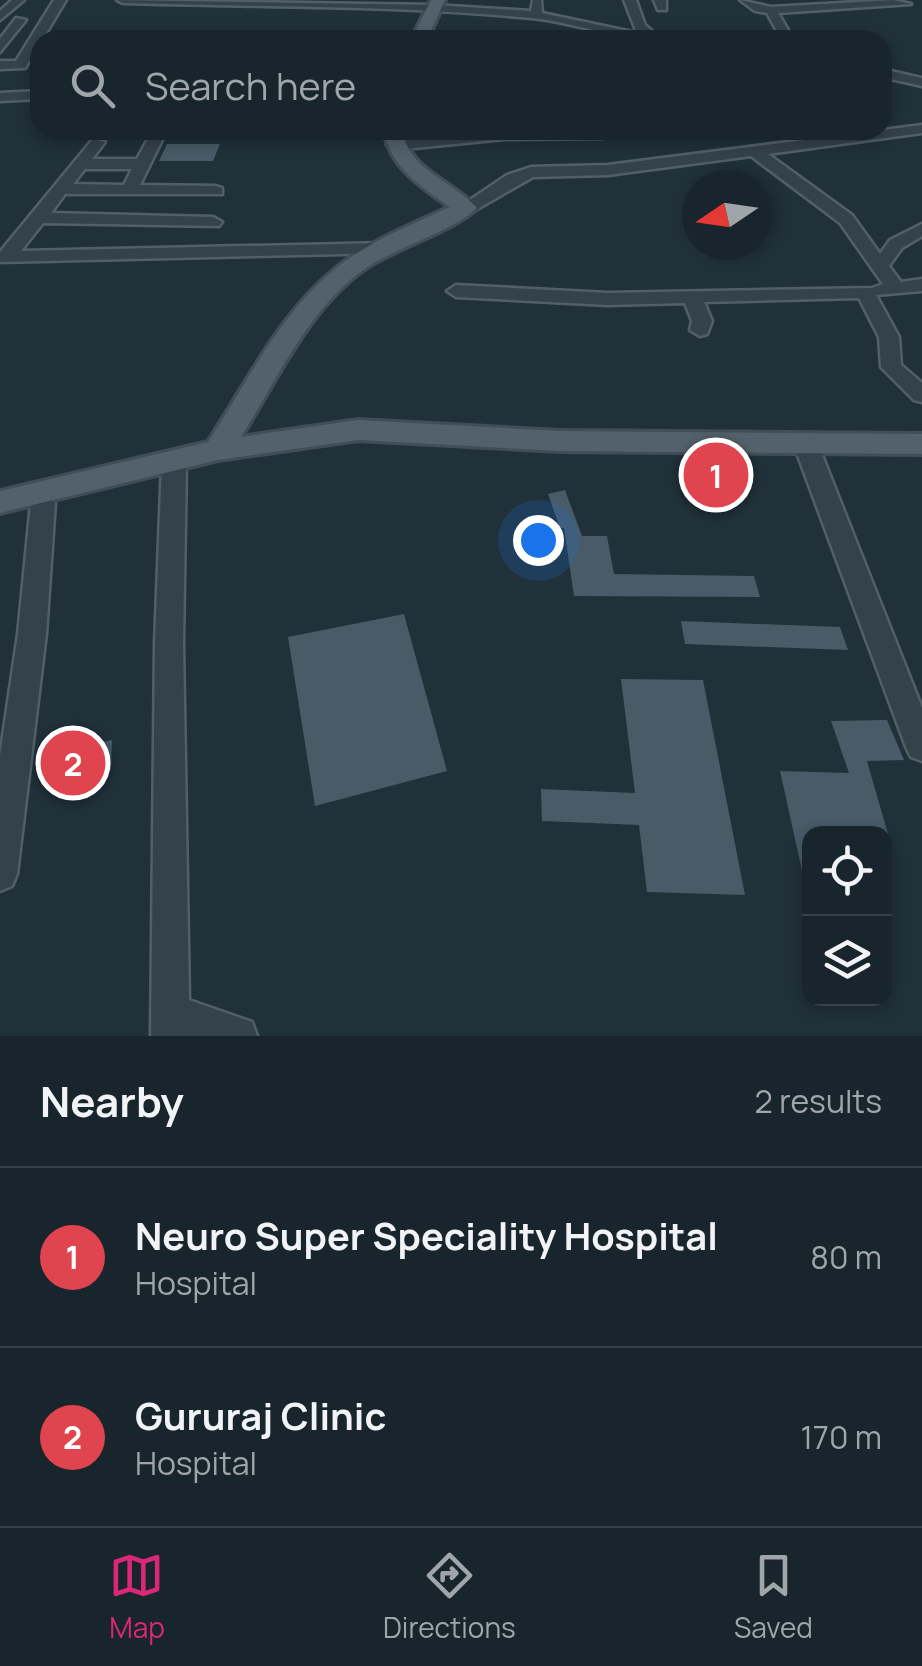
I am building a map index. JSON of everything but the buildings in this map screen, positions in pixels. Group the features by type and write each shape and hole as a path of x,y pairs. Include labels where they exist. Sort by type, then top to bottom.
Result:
{"main road":[{"path":"421,30 437,4"},
{"path":"218,450 292,336 334,282 386,248 466,208 422,176 395,140"},
{"path":"0,502 218,450 358,430 560,441 922,444"},
{"path":"0,514 150,474 174,462"}],"street":[{"path":"42,30 60,0"},
{"path":"123,0 486,6 622,30"},
{"path":"536,15 539,0"},
{"path":"630,0 643,30"},
{"path":"746,0 759,9 771,10 902,2 922,8"},
{"path":"0,2 17,1"},
{"path":"0,16 17,1"},
{"path":"771,10 782,30"},
{"path":"0,48 20,20"},
{"path":"20,65 30,49"},
{"path":"0,64 30,68"},
{"path":"892,75 922,82"},
{"path":"0,98 30,95"},
{"path":"892,132 922,129"},
{"path":"130,190 156,140"},
{"path":"466,208 520,174 608,170 744,147 813,140"},
{"path":"4,257 98,142"},
{"path":"744,147 846,219 896,287"},
{"path":"81,164 145,164"},
{"path":"62,189 216,191"},
{"path":"39,218 213,222"},
{"path":"881,265 896,244 922,229"},
{"path":"4,257 386,248"},
{"path":"456,291 608,300 865,292 922,285"},
{"path":"865,292 889,338 890,367 922,395"},
{"path":"692,296 702,321 700,330"},
{"path":"806,445 922,747"},
{"path":"174,462 169,643 171,1025 238,1036"},
{"path":"0,874 32,634 43,503"}],"place":[{"name":"Neuro Super Speciality Hospital","path":"716,475"},
{"name":"Gururaj Clinic","path":"73,763"}]}
